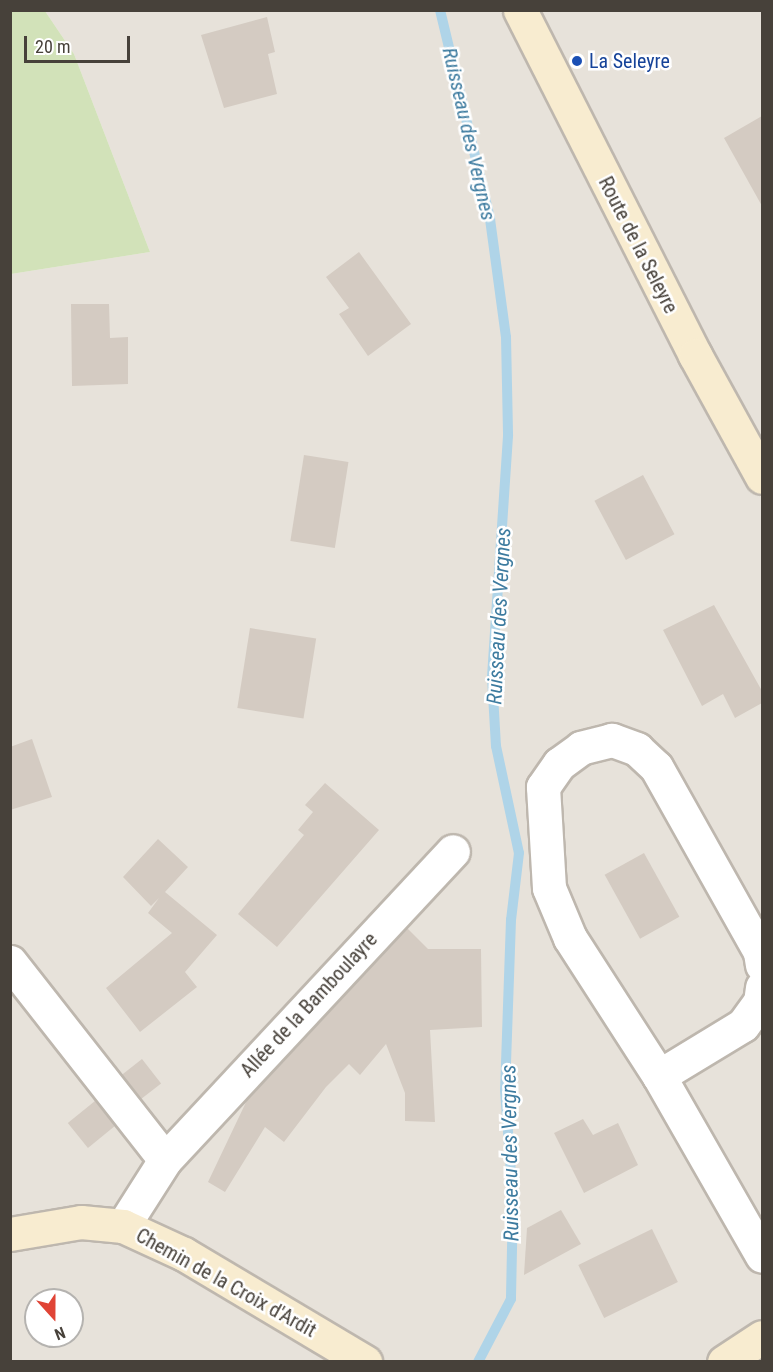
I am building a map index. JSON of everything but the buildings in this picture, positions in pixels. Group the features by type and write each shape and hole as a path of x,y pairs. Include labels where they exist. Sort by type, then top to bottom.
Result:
{"street":[{"name":"Route de la Seleyre","path":"520,10 695,355 762,477"},
{"path":"762,965 760,952 656,767 638,749 612,740 581,748 559,764 543,787 549,888 570,938 659,1076 762,1256"},
{"name":"Allée de la Bamboulayre","path":"123,1226 165,1160 453,851"},
{"path":"10,962 165,1160"},
{"path":"659,1076 743,1024 760,1002 762,987"},
{"name":"Chemin de la Croix d'Ardit","path":"10,1234 81,1222 123,1226 184,1254 365,1362"},
{"path":"724,1362 762,1337"}],"shaded area":[{"path":"45,11 762,11 762,1361 11,1362 11,274 150,252 74,54"}],"green space":[{"path":"11,10 45,11 74,54 150,252 11,274"}],"waterway":[{"name":"Ruisseau des Vergnes","path":"440,10 490,219 506,337 508,436 492,677 496,746 519,853 511,920 505,1090 513,1201 511,1299 478,1362"}],"place":[{"name":"La Seleyre","path":"577,61"}]}
